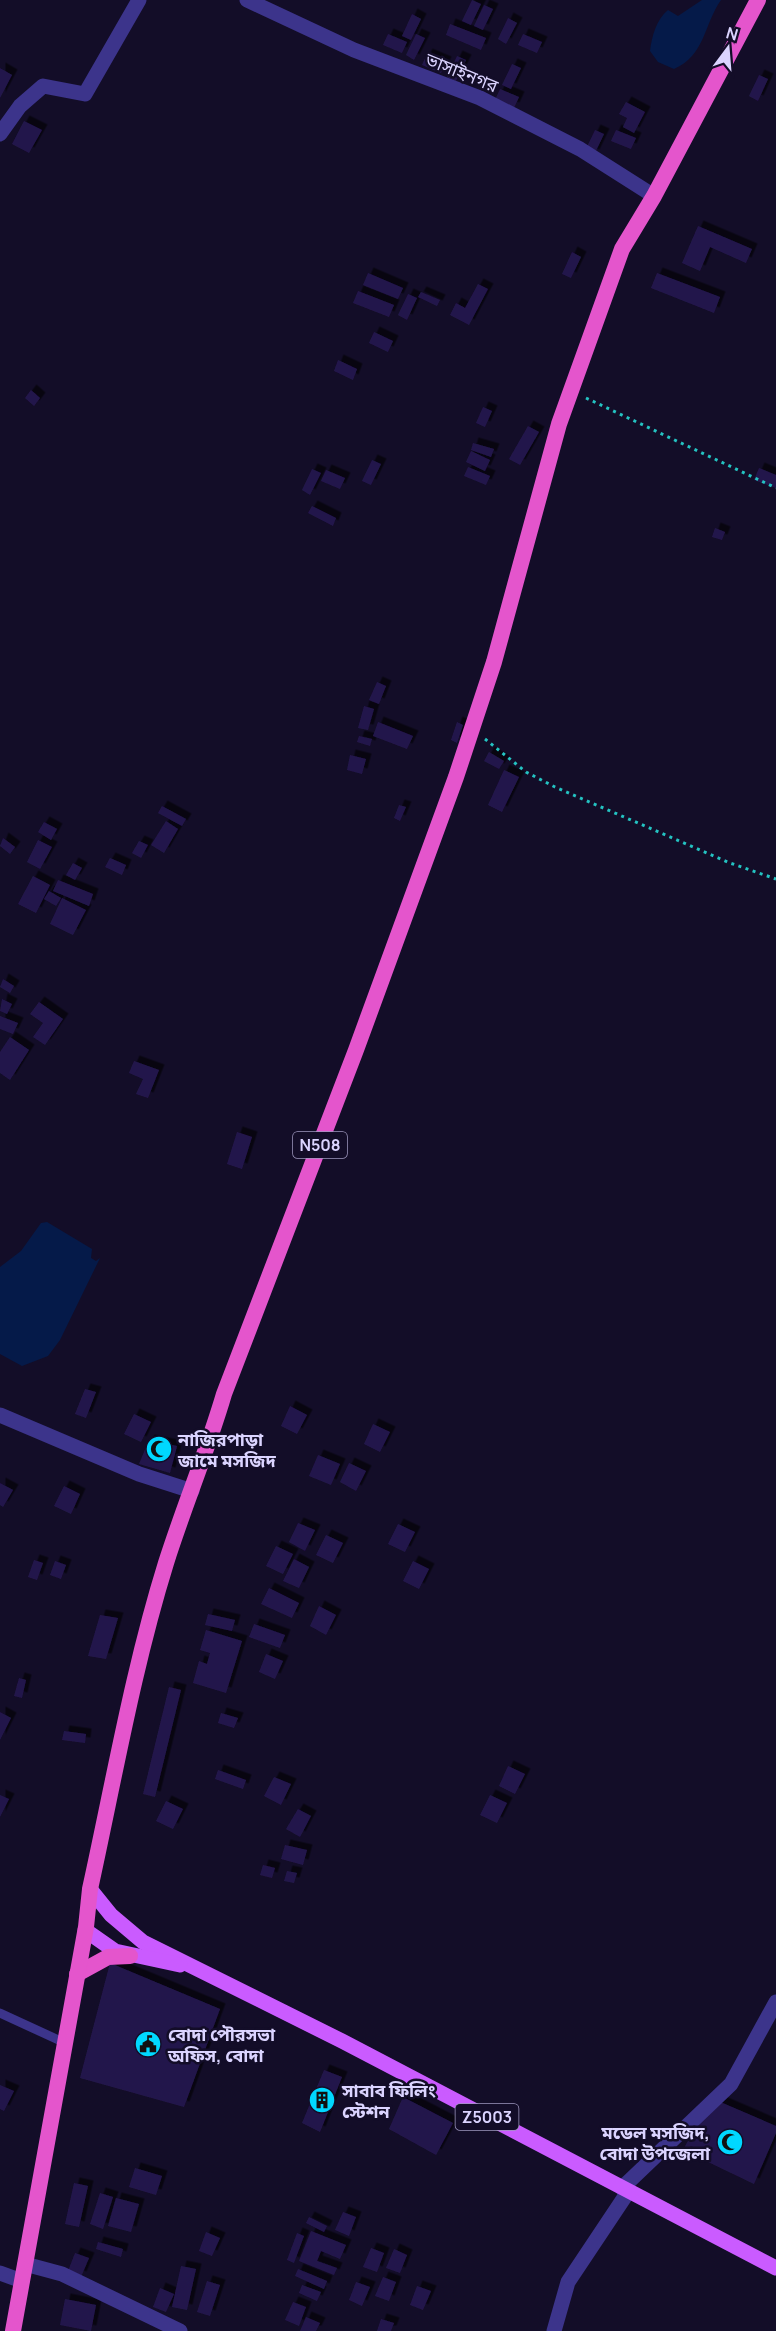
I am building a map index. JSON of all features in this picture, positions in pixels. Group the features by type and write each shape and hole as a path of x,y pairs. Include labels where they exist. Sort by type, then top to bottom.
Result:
{"highway":[{"name":"N508","path":"13,2331 85,1930 90,1889 147,1632 166,1563 224,1394 356,1050 472,729 571,391 622,249 654,196 758,0"},
{"path":"77,1974 108,1957 130,1956"}],"main road":[{"name":"Z5003","path":"90,1889 111,1915 143,1942 776,2268"},
{"name":"Z5003","path":"85,1930 106,1947 130,1956 197,1968"}],"street":[{"path":"0,134 20,106 43,86 86,94 139,0"},
{"name":"ভাসাইনগর","path":"247,0 354,50 480,98 580,149 654,196"},
{"path":"0,1415 106,1461 192,1491"},
{"path":"554,2331 568,2282 625,2190 731,2084 776,2002"},
{"path":"0,2274 62,2274 180,2331"}],"lane":[{"path":"0,2013 65,2043"}],"path":[{"path":"571,391 776,488"},
{"path":"472,729 526,772 555,787 730,863 776,879"}],"water":[{"path":"702,0 721,0 698,48 684,63 674,69 658,62 650,51 653,34 660,19 668,10 678,16"},
{"path":"47,1222 92,1249 91,1258 96,1261 100,1258 60,1340 48,1356 22,1366 0,1354 0,1267 21,1251 41,1223"}],"building":[{"path":"472,0 481,4 471,25 462,21"},
{"path":"484,5 493,9 483,30 474,26"},
{"path":"412,14 421,19 411,40 402,36"},
{"path":"508,18 517,23 506,44 498,39"},
{"path":"450,24 486,38 481,50 446,35"},
{"path":"388,34 407,42 402,53 383,45"},
{"path":"416,34 425,38 414,60 406,55"},
{"path":"523,34 542,42 537,53 518,45"},
{"path":"427,54 446,62 441,73 422,65"},
{"path":"457,56 466,60 456,81 447,77"},
{"path":"512,64 521,68 511,89 502,85"},
{"path":"0,68 12,75 0,98"},
{"path":"759,75 768,79 758,101 749,96"},
{"path":"500,89 519,97 514,108 495,100"},
{"path":"626,102 645,112 634,133 623,127 627,118 619,114"},
{"path":"24,121 42,130 29,153 12,144"},
{"path":"595,130 604,134 594,155 585,151"},
{"path":"616,130 636,138 631,149 611,141"},
{"path":"698,226 752,249 746,263 710,247 700,271 682,263"},
{"path":"572,252 581,257 571,278 562,274"},
{"path":"368,273 403,288 398,299 363,285"},
{"path":"657,273 720,297 714,313 651,288"},
{"path":"478,284 488,289 469,325 450,315 456,303 465,308"},
{"path":"358,291 394,305 389,317 353,303"},
{"path":"421,292 440,300 437,306 418,297"},
{"path":"408,294 417,298 407,320 398,315"},
{"path":"374,332 393,341 388,352 369,343"},
{"path":"338,360 357,369 353,380 334,371"},
{"path":"31,390 40,398 34,406 25,398"},
{"path":"483,407 492,411 485,427 476,423"},
{"path":"528,426 539,432 520,465 509,459"},
{"path":"473,443 494,449 491,457 471,450"},
{"path":"471,451 490,460 485,471 466,462"},
{"path":"372,460 381,464 371,485 362,481"},
{"path":"468,467 490,476 486,485 464,476"},
{"path":"759,468 776,475 776,488 754,480"},
{"path":"312,469 321,473 310,495 302,490"},
{"path":"326,470 345,478 340,489 321,481"},
{"path":"312,506 336,518 333,526 308,513"},
{"path":"715,528 725,532 722,540 712,537"},
{"path":"377,682 386,686 379,704 369,700"},
{"path":"364,706 374,709 368,730 358,728"},
{"path":"378,722 413,736 407,749 373,736"},
{"path":"457,722 463,725 457,743 451,740"},
{"path":"359,736 372,739 370,746 357,742"},
{"path":"489,752 504,761 499,769 484,761"},
{"path":"350,755 366,759 362,774 347,770"},
{"path":"504,770 519,777 502,812 488,805"},
{"path":"399,805 406,807 400,821 394,818"},
{"path":"162,806 186,819 182,826 158,813"},
{"path":"166,821 178,829 164,853 151,845"},
{"path":"44,822 57,829 51,840 38,832"},
{"path":"3,838 15,847 10,854 0,846"},
{"path":"38,840 52,847 40,869 27,862"},
{"path":"139,841 148,845 141,858 132,853"},
{"path":"110,858 126,865 122,875 105,867"},
{"path":"73,863 82,868 75,880 66,875"},
{"path":"33,876 50,885 36,913 18,904"},
{"path":"58,880 93,894 89,906 53,891"},
{"path":"49,891 61,898 56,906 44,899"},
{"path":"62,898 86,910 73,935 50,924"},
{"path":"3,979 14,986 10,993 0,987"},
{"path":"2,999 12,1004 7,1014 0,1011"},
{"path":"39,1002 63,1019 45,1045 33,1037 43,1023 30,1014"},
{"path":"0,1016 18,1023 13,1034 0,1029"},
{"path":"10,1037 29,1050 10,1080 0,1073 0,1052"},
{"path":"134,1061 159,1070 148,1098 136,1094 143,1079 129,1073"},
{"path":"237,1132 252,1137 242,1169 227,1164"},
{"path":"85,1389 96,1392 86,1418 75,1414"},
{"path":"290,1406 307,1415 297,1434 281,1426"},
{"path":"134,1414 151,1422 141,1442 124,1434"},
{"path":"373,1424 390,1432 380,1452 364,1444"},
{"path":"149,1440 177,1446 170,1473 139,1464"},
{"path":"318,1455 340,1464 331,1485 309,1476"},
{"path":"349,1463 366,1471 356,1491 340,1482"},
{"path":"0,1483 13,1490 3,1507 0,1505"},
{"path":"64,1486 80,1494 71,1514 54,1506"},
{"path":"298,1523 315,1530 305,1551 289,1542"},
{"path":"398,1524 415,1532 405,1552 388,1544"},
{"path":"326,1535 343,1543 333,1563 316,1555"},
{"path":"276,1546 293,1554 283,1574 266,1566"},
{"path":"294,1559 309,1567 299,1588 283,1581"},
{"path":"34,1560 43,1563 37,1580 28,1577"},
{"path":"55,1561 66,1565 61,1579 50,1575"},
{"path":"413,1561 429,1569 419,1589 403,1581"},
{"path":"269,1588 299,1603 292,1618 261,1604"},
{"path":"319,1606 336,1615 326,1635 310,1626"},
{"path":"208,1614 235,1620 232,1631 205,1625"},
{"path":"100,1615 118,1618 106,1659 88,1656"},
{"path":"254,1624 285,1635 280,1648 249,1637"},
{"path":"206,1630 242,1641 226,1693 193,1683 199,1661 207,1664 210,1653 200,1650"},
{"path":"266,1654 283,1661 275,1679 259,1672"},
{"path":"19,1678 26,1680 22,1698 14,1696"},
{"path":"169,1687 181,1690 155,1797 143,1794"},
{"path":"0,1712 11,1718 0,1740"},
{"path":"221,1713 238,1718 234,1728 218,1723"},
{"path":"64,1731 86,1734 85,1743 62,1740"},
{"path":"508,1766 525,1774 515,1794 499,1786"},
{"path":"218,1770 246,1780 243,1789 215,1779"},
{"path":"274,1777 291,1784 281,1805 264,1796"},
{"path":"0,1795 9,1799 0,1817"},
{"path":"490,1795 507,1803 497,1823 480,1815"},
{"path":"166,1801 183,1809 173,1829 156,1821"},
{"path":"298,1809 311,1816 300,1837 286,1829"},
{"path":"285,1845 307,1850 303,1865 281,1859"},
{"path":"263,1865 275,1868 272,1878 260,1875"},
{"path":"287,1871 297,1873 294,1883 284,1881"},
{"name":"বোদা পৌরসভা অফিস, বোদা","path":"110,1963 220,2009 184,2107 80,2078"},
{"name":"সাবাব ফিলিং স্টেশন","path":"324,2070 342,2077 320,2132 302,2123"},
{"path":"0,2085 14,2091 4,2111 0,2109"},
{"path":"403,2097 453,2123 436,2155 389,2129"},
{"name":"মডেল মসজিদ, বোদা উপজেলা","path":"711,2098 776,2126 776,2133 754,2184 683,2150"},
{"path":"135,2168 162,2176 156,2195 129,2187"},
{"path":"74,2183 88,2186 79,2227 65,2224"},
{"path":"100,2193 113,2197 103,2229 90,2224"},
{"path":"116,2198 139,2204 131,2232 108,2226"},
{"path":"343,2212 356,2217 349,2236 335,2230"},
{"path":"309,2217 327,2226 324,2232 306,2223"},
{"path":"311,2231 346,2245 340,2259 321,2251 317,2261 337,2268 334,2275 299,2261"},
{"path":"206,2232 220,2238 212,2256 199,2251"},
{"path":"297,2233 304,2236 294,2263 287,2260"},
{"path":"98,2242 123,2249 121,2257 96,2249"},
{"path":"371,2248 384,2253 377,2272 363,2267"},
{"path":"394,2249 407,2255 400,2273 386,2268"},
{"path":"75,2253 89,2258 81,2277 68,2271"},
{"path":"181,2266 196,2269 187,2310 172,2307"},
{"path":"298,2269 327,2281 324,2289 295,2276"},
{"path":"383,2277 396,2282 389,2301 375,2296"},
{"path":"207,2281 220,2285 210,2316 197,2312"},
{"path":"356,2282 370,2287 362,2306 349,2300"},
{"path":"302,2285 321,2292 317,2301 299,2293"},
{"path":"417,2286 431,2291 423,2310 410,2305"},
{"path":"160,2288 174,2294 166,2312 153,2307"},
{"path":"65,2299 96,2305 91,2331 60,2325"},
{"path":"293,2302 306,2307 299,2326 285,2320"},
{"path":"306,2317 320,2323 316,2331 300,2331"},
{"path":"381,2319 394,2323 391,2331 377,2331"}],"place":[{"name":"নাজিরপাড়া জামে মসজিদ","path":"159,1449"},
{"name":"বোদা পৌরসভা অফিস, বোদা","path":"148,2044"},
{"name":"সাবাব ফিলিং স্টেশন","path":"322,2100"},
{"name":"মডেল মসজিদ, বোদা উপজেলা","path":"730,2142"}]}
